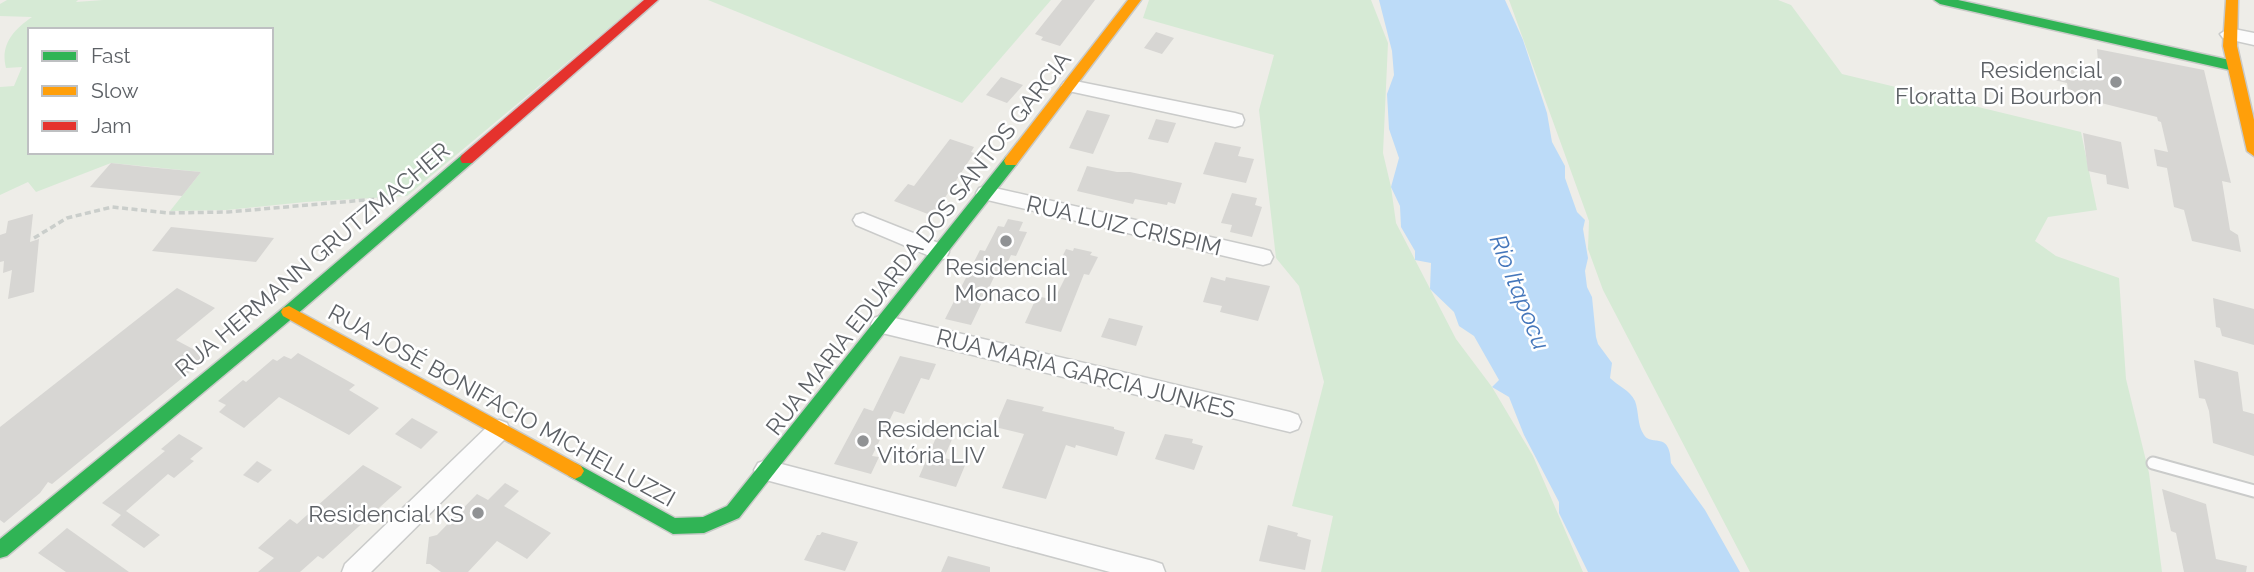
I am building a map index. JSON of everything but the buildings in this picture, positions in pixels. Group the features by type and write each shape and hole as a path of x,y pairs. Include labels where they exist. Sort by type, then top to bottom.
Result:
{"street":[{"name":"RUA HERMANN GRUTZMACHER","path":"0,550 289,312 652,0"},
{"name":"RUA MARIA EDUARDA DOS SANTOS GARCIA","path":"733,512 986,194 1135,0"},
{"path":"1940,0 2234,66"},
{"path":"2232,0 2229,34 2254,151"},
{"path":"2229,34 2254,39"},
{"path":"1070,86 1235,120"},
{"name":"RUA LUIZ CRISPIM","path":"986,194 1263,257"},
{"path":"863,220 939,252"},
{"name":"RUA JOSÉ BONIFACIO MICHELLUZZI","path":"289,312 673,526 696,528 715,523 733,512"},
{"name":"RUA MARIA GARCIA JUNKES","path":"882,324 1290,422"},
{"path":"354,572 499,430"},
{"path":"766,470 1153,572"}],"lane":[{"path":"2153,463 2254,491"}],"path":[{"path":"34,238 67,218 112,207 169,213 228,212 376,201 398,195"}],"green space":[{"path":"7,0 642,0 407,196 227,210 170,211 201,172 111,163 36,192 28,182 0,195 0,87 14,86 22,67 6,68 5,52 14,33 32,17 0,16 0,4"},
{"path":"708,0 1051,0 962,103"},
{"path":"1149,0 1371,0 1388,43 1383,153 1396,223 1456,339 1492,387 1533,456 1583,572 1321,572 1333,516 1292,506 1324,382 1299,286 1276,258 1259,110 1274,55 1143,18"},
{"path":"1509,0 1778,0 1791,5 1842,74 2081,132 2097,210 2048,217 2035,241 2056,256 2119,278 2126,379 2149,473 2162,572 1750,572 1603,290 1588,249 1589,221"}],"water":[{"name":"Rio Itapocu","path":"1379,0 1505,0 1523,40 1547,113 1552,142 1565,166 1565,178 1577,212 1585,220 1583,229 1588,258 1585,271 1587,287 1592,297 1598,344 1612,363 1610,378 1633,397 1644,435 1667,446 1671,463 1705,510 1740,572 1588,572 1559,513 1559,502 1524,435 1509,397 1492,387 1499,380 1474,336 1459,326 1454,312 1430,289 1431,263 1415,260 1415,251 1401,227 1400,206 1391,187 1399,158 1389,129 1387,94 1394,75 1392,51"}],"traffic: fast":[{"path":"1940,0 2234,66"},
{"path":"0,550 289,312 467,159"},
{"path":"575,471 673,526 704,525 733,512 1011,161"}],"traffic: slow":[{"path":"1011,161 1135,0"},
{"path":"2232,0 2230,46 2254,151"},
{"path":"289,312 575,471"}],"traffic: jam":[{"path":"467,159 652,0"}],"place":[{"name":"Residencial Floratta Di Bourbon","path":"2116,82"},
{"name":"Residencial Monaco II","path":"1006,241"},
{"name":"Residencial Vitória LIV","path":"863,441"},
{"name":"Residencial KS","path":"478,513"}]}
